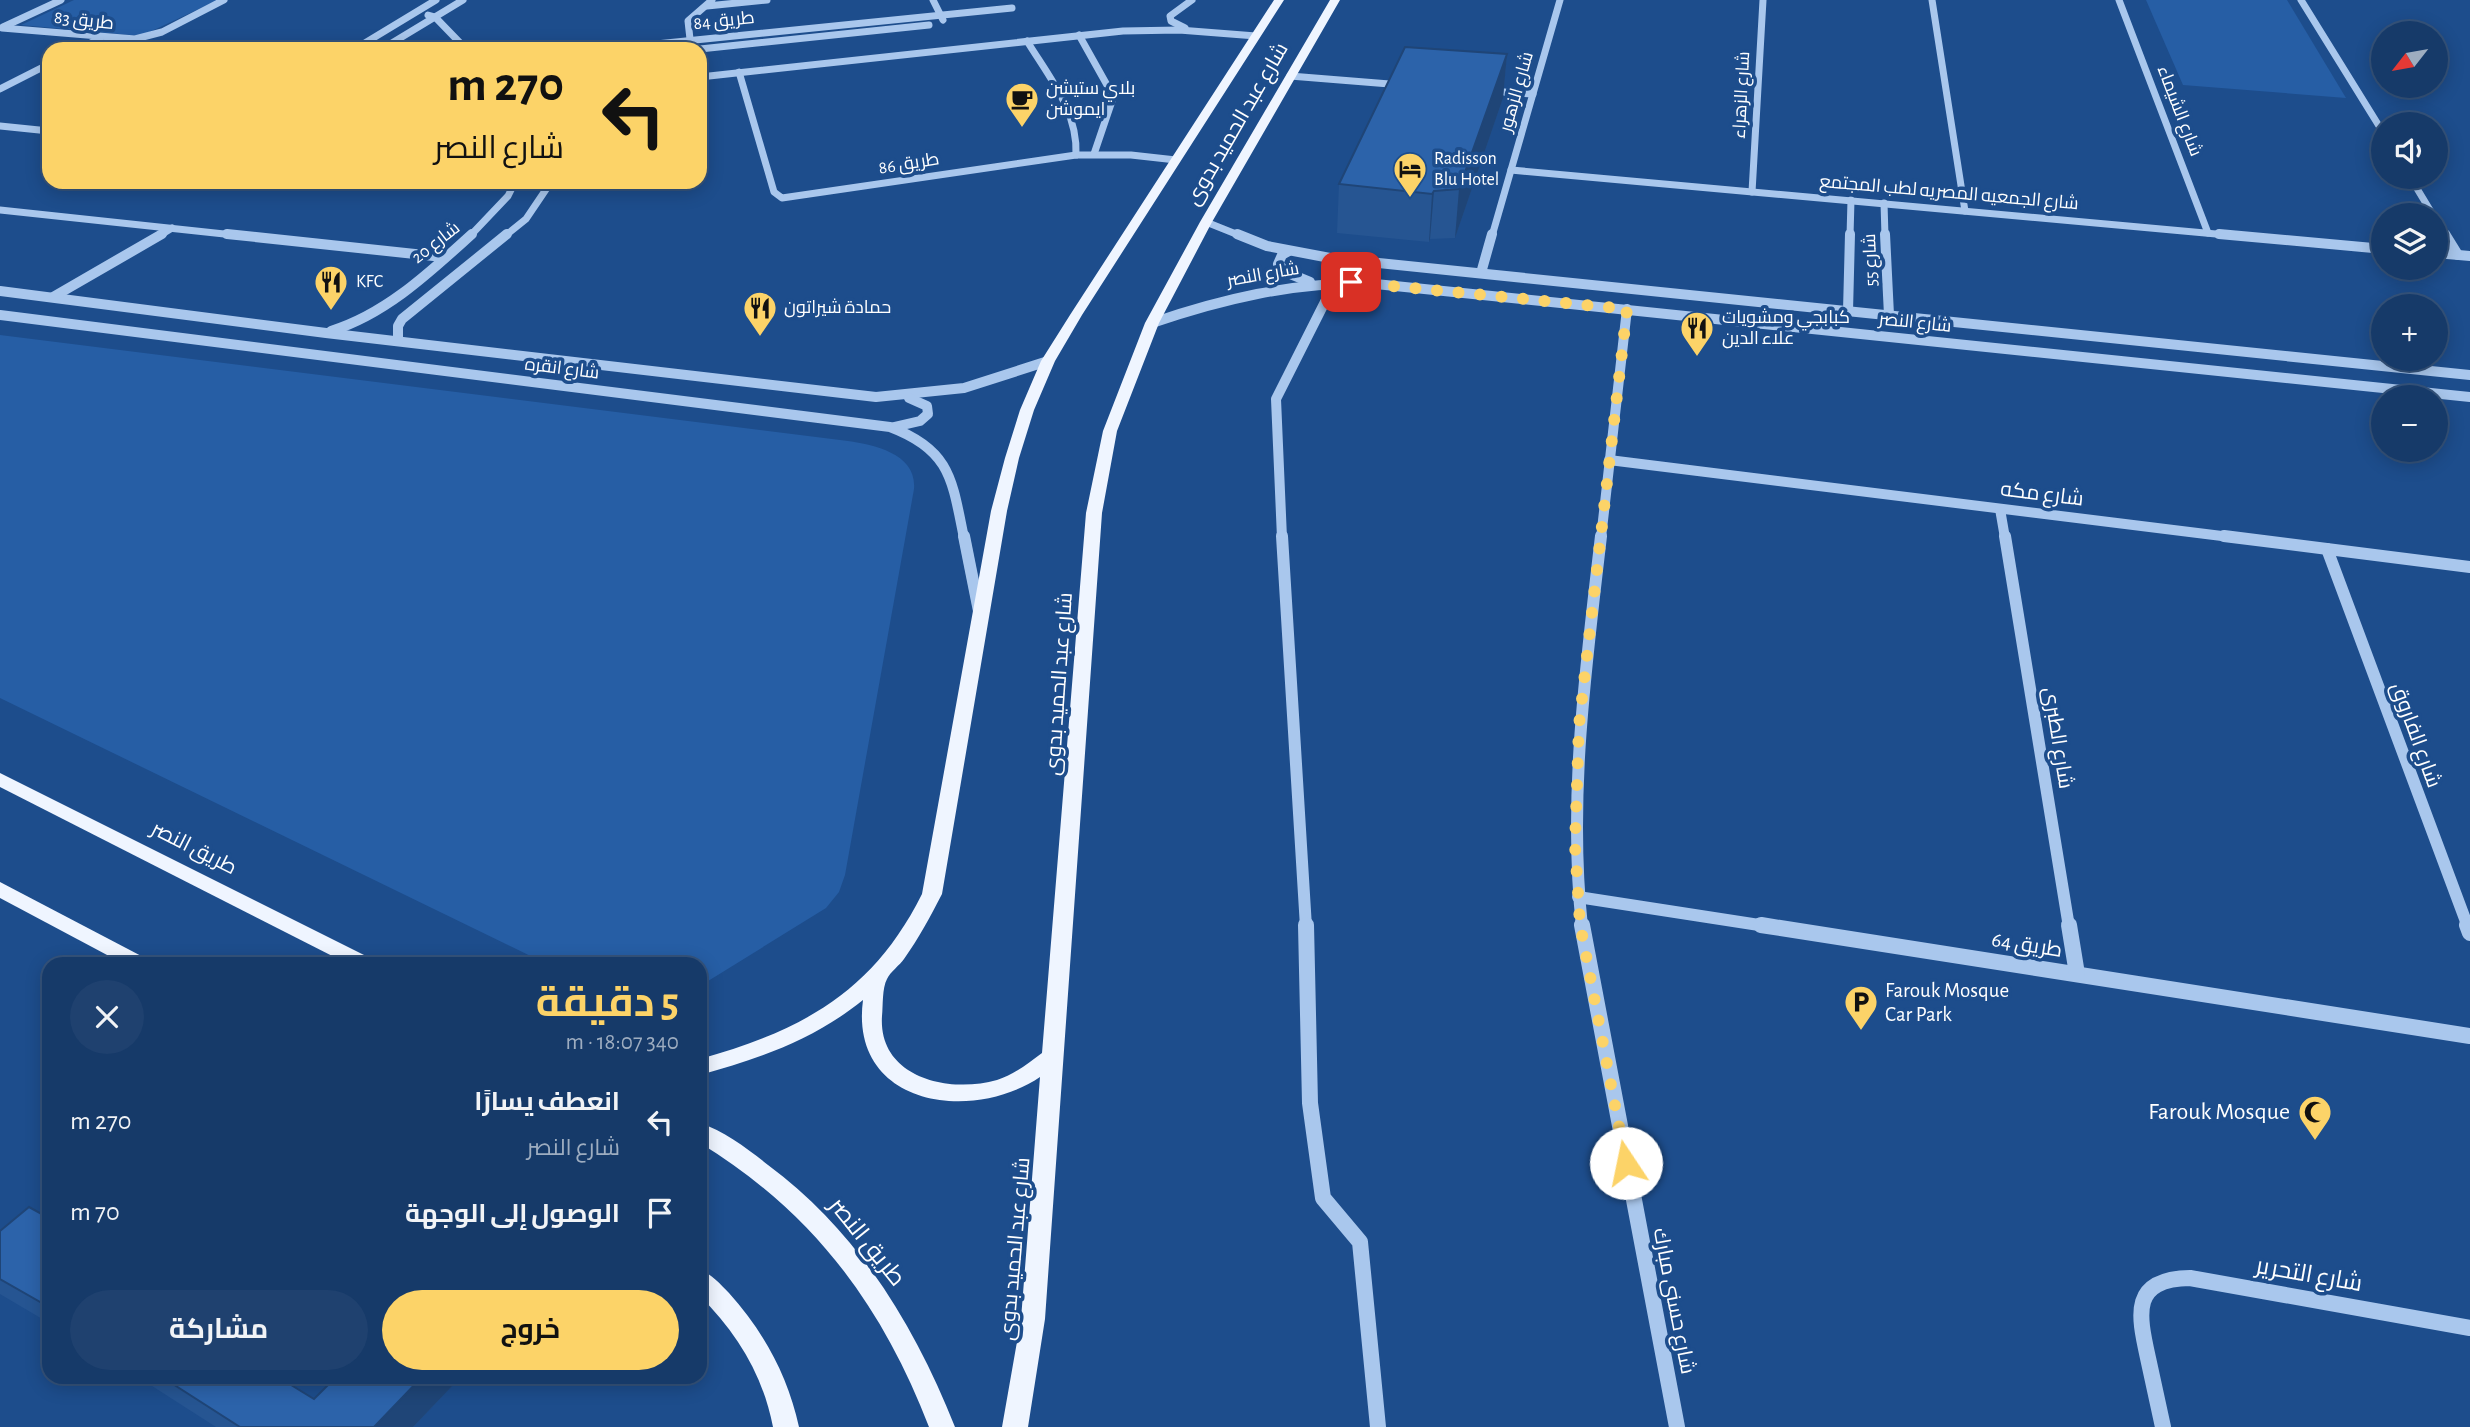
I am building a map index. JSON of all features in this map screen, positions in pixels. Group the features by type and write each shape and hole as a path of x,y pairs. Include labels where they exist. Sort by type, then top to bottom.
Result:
{"main road":[{"name":"شارع عبد الحميد بدوى","path":"707,1065 742,1056 792,1036 837,1010 876,979 919,925 932,894 999,511 1027,410 1048,361 1279,0"},
{"name":"شارع عبد الحميد بدوى","path":"1015,1427 1033,1319 1094,513 1110,430 1132,369 1153,323 1206,222 1335,0"},
{"name":"طريق النصر","path":"0,779 351,957"},
{"path":"0,889 127,957"},
{"path":"876,979 872,1034 881,1057 901,1077 930,1090 963,1094 999,1089 1030,1075 1055,1055"},
{"name":"طريق النصر","path":"707,1136 743,1158 782,1189 852,1261 902,1337 942,1427"},
{"path":"707,1286 727,1305 762,1356 786,1427"}],"street":[{"path":"1,28 61,0"},
{"name":"طريق 83","path":"1,28 128,40 162,32 224,0"},
{"path":"367,42 436,0"},
{"path":"394,42 463,0"},
{"path":"691,42 688,21 710,3 767,0"},
{"path":"933,0 945,23"},
{"path":"1192,0 1170,16 1171,21 1188,29 1256,36"},
{"name":"شارع الزهور","path":"1481,273 1560,0"},
{"name":"شارع الزهراء","path":"1752,192 1763,0"},
{"path":"1932,0 1965,211"},
{"name":"شارع الشيماء","path":"2119,0 2208,233"},
{"path":"2301,0 2371,113"},
{"name":"طريق 84","path":"707,43 1012,4"},
{"name":"طريق 84","path":"707,48 1004,15 1012,4"},
{"path":"411,15 436,17 459,42"},
{"path":"707,76 1079,35 1142,30 1203,31"},
{"path":"1079,35 1107,85 1112,101 1094,154"},
{"path":"92,42 100,38"},
{"path":"1027,41 1073,120 1079,140 1076,155"},
{"path":"0,89 42,68"},
{"name":"طريق 86","path":"738,72 774,194 778,197 792,198 1076,155 1176,160"},
{"path":"1290,76 1411,85"},
{"path":"1479,90 1533,94"},
{"path":"0,126 42,130"},
{"name":"شارع الجمعيه المصريه لطب المجتمع","path":"1511,170 2371,247"},
{"name":"شارع 20","path":"326,333 370,314 443,257 506,202 512,189"},
{"name":"شارع 20","path":"398,341 398,326 402,319 526,219 546,189"},
{"name":"شارع 55","path":"1848,311 1851,201"},
{"name":"شارع 55","path":"1884,204 1889,315"},
{"path":"0,209 443,257"},
{"name":"شارع النصر","path":"1206,222 1247,239 1289,251 2470,375"},
{"path":"53,297 172,228"},
{"path":"2448,238 2458,255"},
{"path":"1289,251 1278,259 1282,269 1312,283"},
{"path":"2448,254 2470,256"},
{"path":"1335,282 1276,400 1278,476 1305,891 1310,1103 1323,1198 1360,1242 1378,1427"},
{"name":"شارع النصر","path":"1153,323 1232,296 1312,283 1395,284 2470,397"},
{"name":"شارع انقره","path":"0,290 326,333 851,395 905,397 978,385 1048,361"},
{"name":"شارع حسنى مبارك","path":"1627,309 1579,725 1575,845 1585,954 1677,1427"},
{"name":"شارع انقره","path":"0,315 890,427 931,447 945,462 952,479 981,622"},
{"path":"890,427 913,424 928,414 927,405 905,397"},
{"name":"شارع مكه","path":"1609,460 2470,567"},
{"name":"شارع الطبرى","path":"2000,509 2077,974"},
{"name":"شارع الفاروق","path":"2327,549 2470,933"},
{"name":"طريق 64","path":"1578,897 2470,1036"},
{"name":"شارع التحرير","path":"2144,1294 2164,1280 2190,1278 2470,1328"},
{"path":"2144,1294 2139,1306 2139,1320 2163,1427"}],"shaded area":[{"path":"74,0 218,0 141,36 21,25"},
{"path":"2146,0 2287,0 2346,98 2183,85"},
{"path":"0,335 848,441 892,453 909,467 913,477 914,489 845,875 839,892 826,908 707,982 707,957 533,957 0,698"}],"building":[{"path":"1405,47 1507,54 1459,189 1434,191 1432,194 1339,184"},
{"path":"29,1207 42,1214 42,1303 0,1279 0,1231"},
{"path":"173,1384 289,1384 314,1399 329,1384 415,1384 374,1427 240,1427"}],"place":[{"name":"بلاي ستيشن ايموشن","path":"1022,129"},
{"name":"Radisson Blu Hotel","path":"1410,199"},
{"name":"KFC","path":"331,312"},
{"name":"حمادة شيراتون","path":"760,338"},
{"name":"كبابجي ومشويات علاء الدين","path":"1697,358"},
{"name":"Farouk Mosque Car Park","path":"1861,1032"},
{"name":"Farouk Mosque","path":"2315,1142"}],"route":[{"path":"1351,282 1395,284 1627,309 1579,725 1575,845 1580,924 1626,1163"}]}
